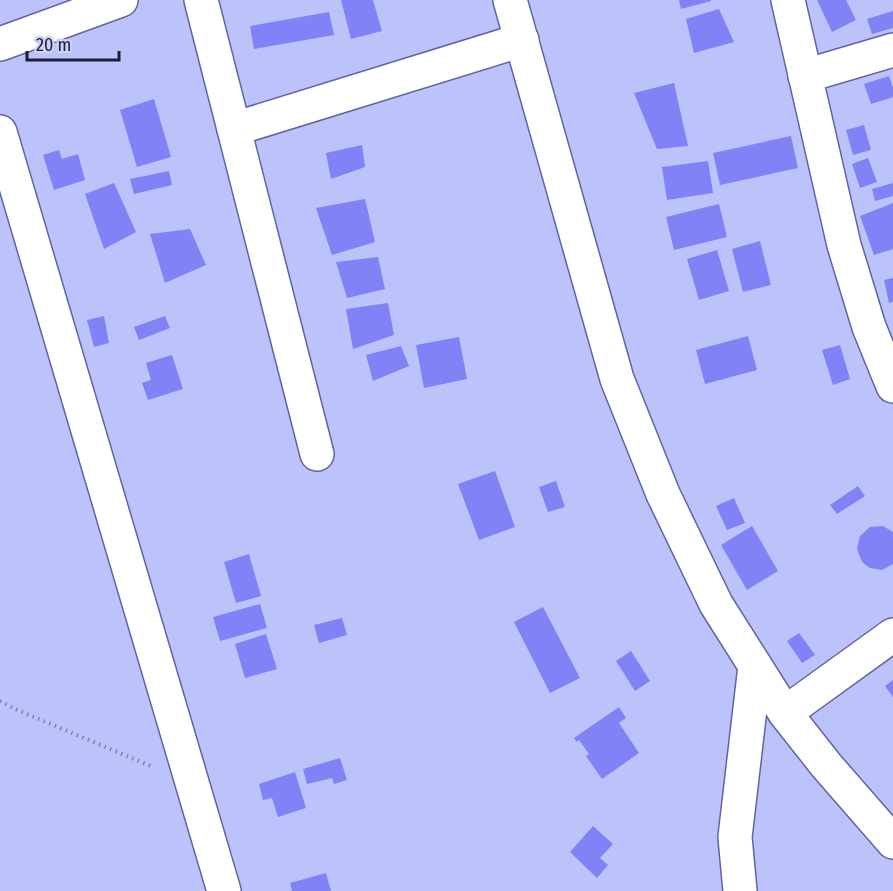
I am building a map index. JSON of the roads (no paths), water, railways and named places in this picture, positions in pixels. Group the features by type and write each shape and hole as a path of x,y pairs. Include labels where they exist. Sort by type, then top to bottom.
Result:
{"street":[{"path":"0,44 121,0"},
{"path":"201,0 317,454"},
{"path":"510,0 617,379 668,504 716,604 784,713 893,842"},
{"path":"788,0 844,245 868,327 893,386"},
{"path":"234,129 522,40"},
{"path":"805,76 893,50"},
{"path":"0,132 224,891"},
{"path":"784,713 893,635"},
{"path":"740,891 735,837 755,666"}]}
